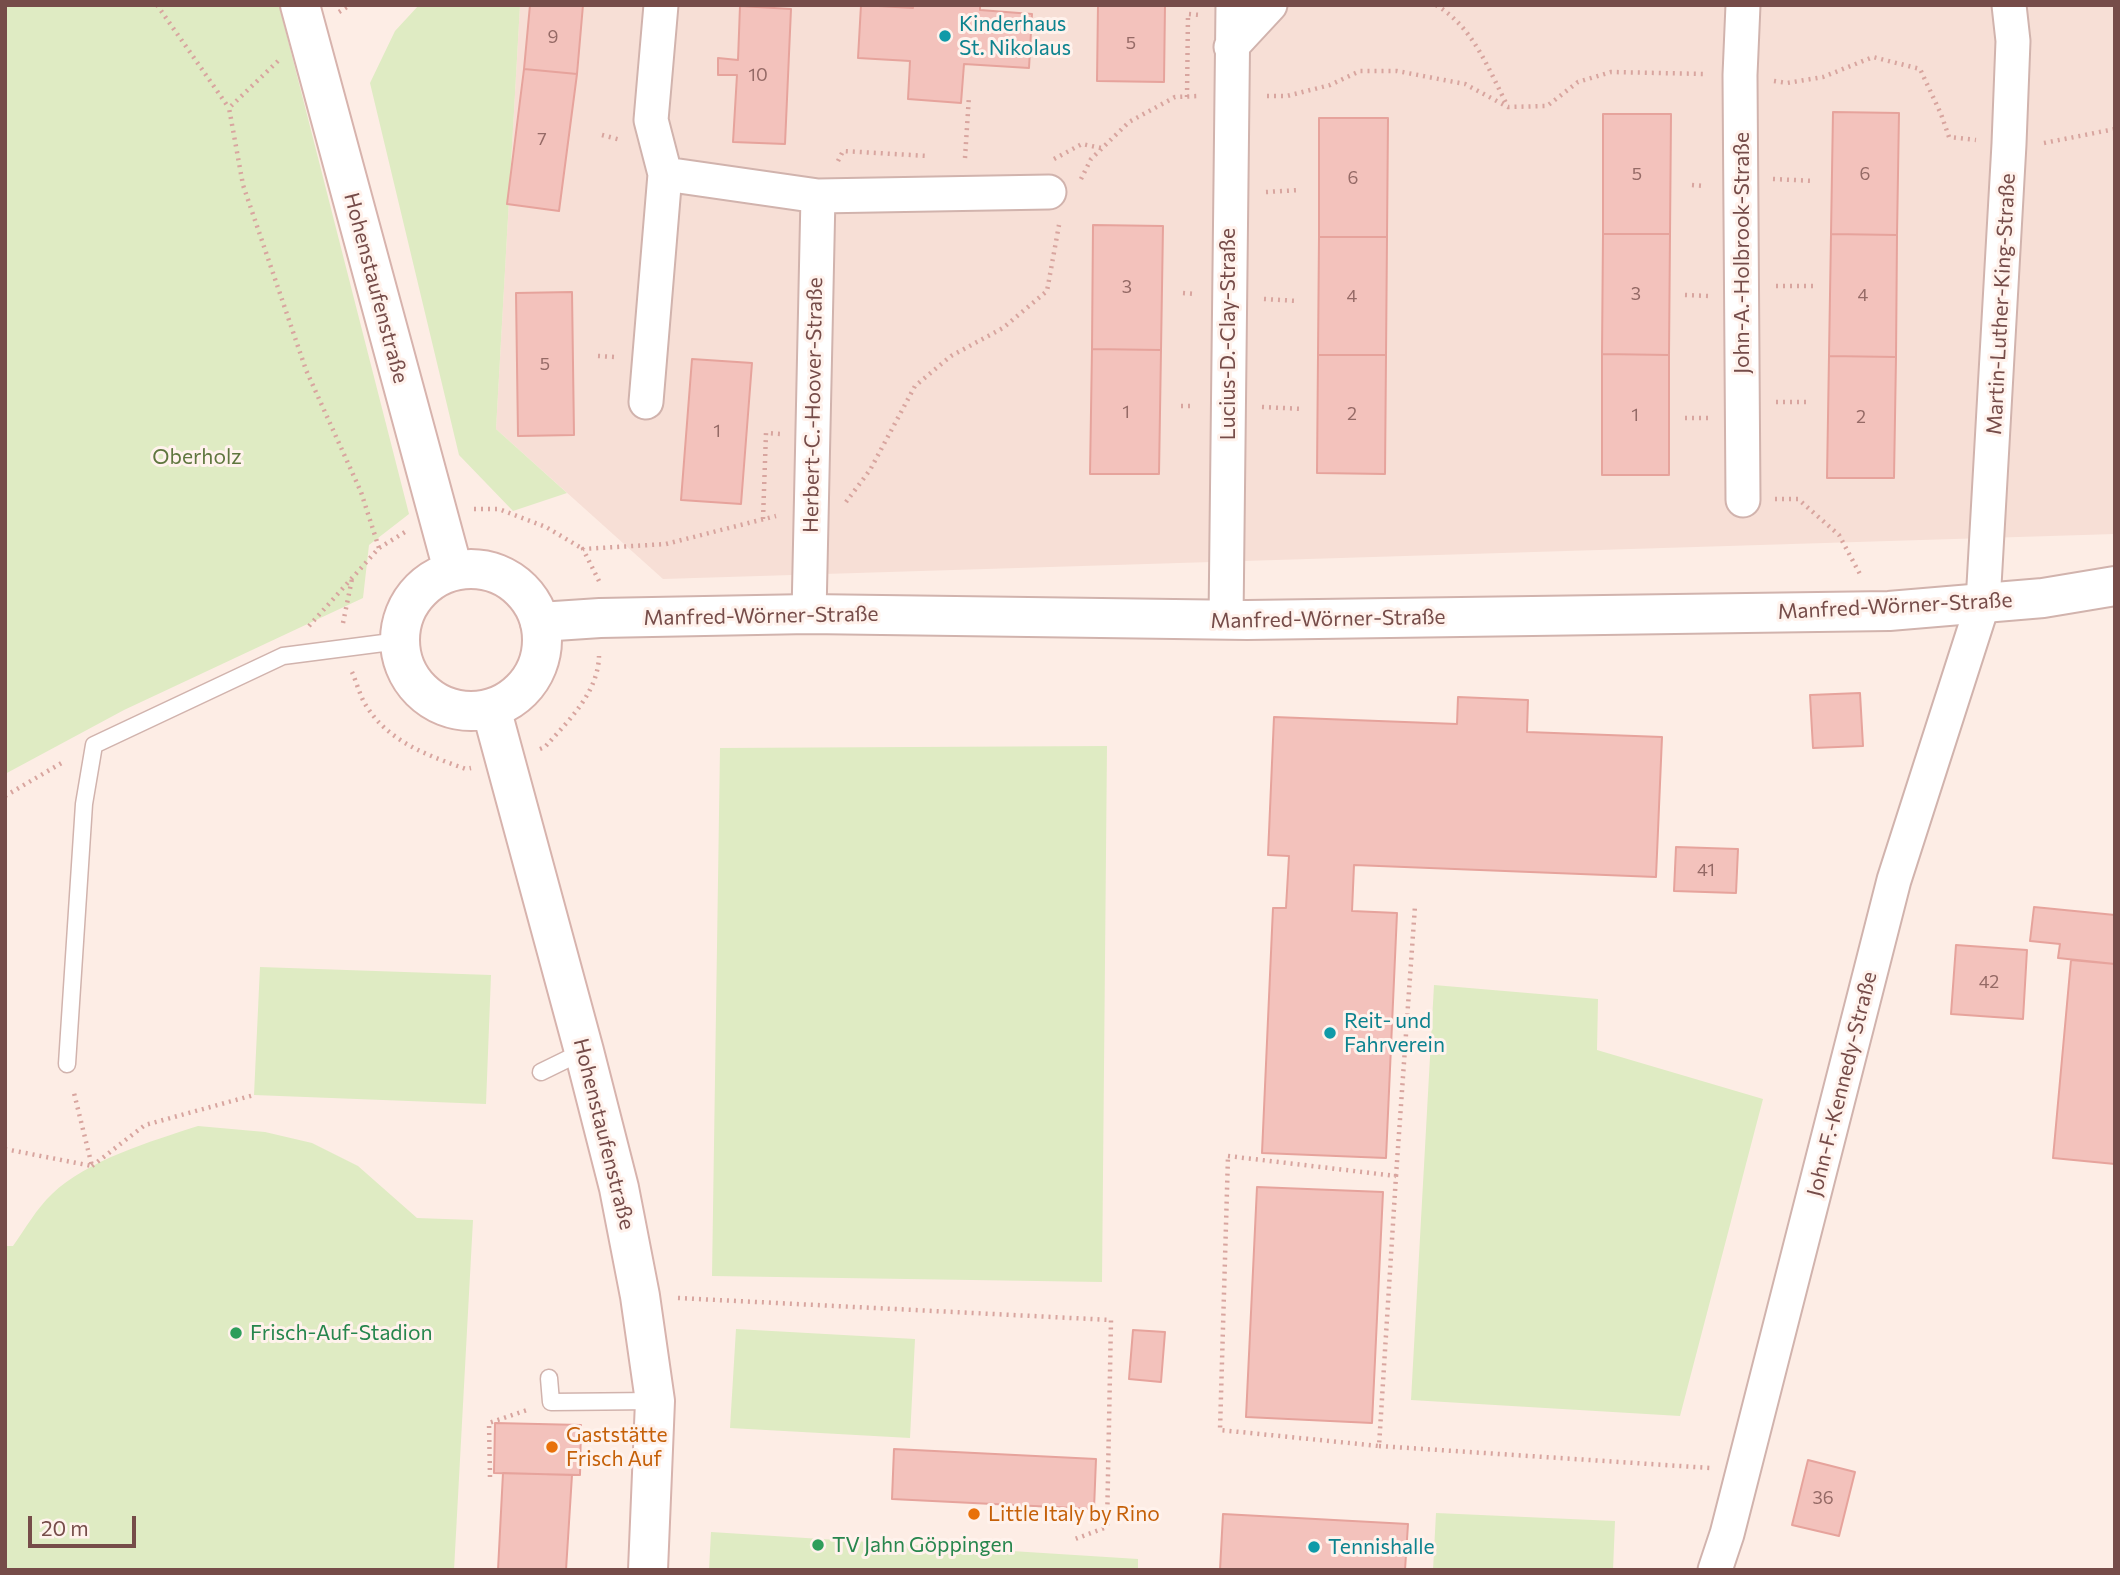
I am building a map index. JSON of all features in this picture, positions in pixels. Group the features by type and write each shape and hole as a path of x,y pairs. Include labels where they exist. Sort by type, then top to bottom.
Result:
{"main road":[{"name":"Hohenstaufenstraße","path":"304,19 453,570"},
{"path":"475,568 497,573 516,585 531,601 540,622 540,658 533,675 522,690 508,701 491,708 472,711 436,703 421,691 405,668 399,641 402,617 414,596 431,580 453,570 475,568"},
{"name":"Manfred-Wörner-Straße","path":"540,622 600,618 809,614 1226,620 1866,611 2043,598 2115,586"},
{"name":"Hohenstaufenstraße","path":"491,708 619,1188 640,1296 655,1401 648,1570"}],"street":[{"path":"646,402 665,174 651,120 661,5"},
{"name":"Lucius-D.-Clay-Straße","path":"1226,620 1233,5"},
{"path":"1231,47 1270,5"},
{"name":"John-A.-Holbrook-Straße","path":"1743,5 1740,75 1743,500"},
{"name":"Martin-Luther-King-Straße","path":"1983,603 2009,144 2013,41 2009,5"},
{"path":"665,174 818,196 1062,190"},
{"name":"Herbert-C.-Hoover-Straße","path":"809,614 818,196"},
{"name":"John-F.-Kennedy-Straße","path":"1715,1570 1744,1470 1894,880 1983,603"}],"lane":[{"path":"67,1064 84,804 93,745 283,656 399,641"},
{"path":"541,1072 584,1051"},
{"path":"549,1378 551,1402 655,1401"}],"path":[{"path":"156,5 229,108 243,185 302,357 361,492 379,548 283,656"},
{"path":"1436,5 1450,13 1471,36 1508,107"},
{"path":"1187,97 1188,14"},
{"path":"229,108 304,19"},
{"path":"1062,190 1129,122 1175,97 1286,96 1330,85 1360,71 1397,71 1465,84 1508,107 1547,106 1578,82 1611,72 1740,75 1787,83 1823,77 1874,57 1920,69 1949,138 2009,144 2054,142 2115,129"},
{"path":"963,194 969,96"},
{"path":"599,581 583,549 666,544 811,506 848,501 870,470 915,386 951,356 1003,328 1047,291 1059,223"},
{"path":"764,520 766,433"},
{"path":"1743,500 1798,499 1839,534 1861,572 1866,611"},
{"path":"5,796 93,745"},
{"path":"1379,1446 1415,906"},
{"path":"67,1064 92,1166"},
{"path":"5,1149 92,1166 145,1125 254,1095"},
{"path":"1396,1176 1228,1157 1220,1430 1379,1446 1744,1470"},
{"path":"640,1296 1111,1320 1107,1527 1075,1539"},
{"path":"490,1477 489,1423 551,1402"}],"shaded area":[{"path":"520,5 2115,5 2115,534 663,579 496,429"}],"green space":[{"name":"Oberholz","path":"5,5 279,5 409,514 369,545 363,598 124,710 5,774"},
{"path":"419,5 520,5 496,429 567,493 513,511 459,455 370,83 395,31"},
{"path":"1107,746 1102,1282 712,1276 720,748"},
{"path":"260,967 491,975 486,1104 254,1095"},
{"path":"1434,985 1598,999 1597,1050 1763,1099 1680,1416 1411,1400"},
{"name":"Frisch-Auf-Stadion","path":"198,1126 265,1132 312,1143 358,1166 417,1218 473,1220 454,1570 5,1570 5,1246 13,1246 47,1200 83,1171 121,1153"},
{"path":"736,1329 915,1339 910,1438 730,1428"},
{"path":"1436,1513 1615,1521 1613,1570 1433,1570"},
{"name":"TV Jahn Göppingen","path":"711,1532 1138,1559 1138,1570 709,1570"}],"building":[{"path":"530,5 583,5 577,74 524,69"},
{"name":"Kinderhaus St. Nikolaus","path":"861,5 913,8 913,5 980,5 980,10 1032,14 1029,68 964,64 961,103 908,99 910,61 858,58"},
{"path":"1098,5 1165,5 1164,82 1097,81"},
{"path":"740,6 791,9 785,144 733,142 737,75 718,75 718,58 738,60"},
{"path":"524,69 577,74 559,211 507,204"},
{"path":"1833,112 1899,113 1897,235 1831,234"},
{"path":"1603,114 1671,114 1670,234 1603,234"},
{"path":"1319,118 1388,118 1387,237 1319,237"},
{"path":"1093,225 1163,226 1161,350 1092,349"},
{"path":"1603,234 1670,234 1669,355 1602,354"},
{"path":"1831,234 1897,235 1896,357 1829,356"},
{"path":"1319,237 1387,237 1386,355 1318,355"},
{"path":"572,292 574,435 518,436 516,293"},
{"path":"1092,349 1161,350 1159,474 1090,474"},
{"path":"1602,354 1669,355 1669,475 1602,475"},
{"path":"1318,355 1386,355 1385,474 1317,473"},
{"path":"1829,356 1896,357 1894,478 1827,478"},
{"path":"692,359 752,363 741,504 681,500"},
{"path":"1860,693 1863,746 1813,748 1810,695"},
{"name":"Reit- und Fahrverein","path":"1458,697 1528,700 1527,732 1662,737 1656,877 1354,865 1352,911 1397,913 1386,1158 1262,1153 1273,908 1286,908 1289,856 1268,855 1274,717 1457,724"},
{"path":"1676,847 1738,849 1736,893 1674,891"},
{"path":"2034,907 2115,915 2115,964 2058,958 2060,944 2030,941"},
{"path":"1956,945 2027,950 2023,1019 1951,1014"},
{"path":"2071,960 2115,964 2115,1164 2053,1158"},
{"path":"1257,1187 1383,1192 1372,1423 1246,1417"},
{"path":"1133,1330 1165,1332 1161,1382 1129,1379"},
{"path":"495,1423 581,1425 580,1475 494,1473"},
{"path":"894,1449 1096,1459 1094,1509 892,1499"},
{"path":"1808,1460 1855,1472 1839,1536 1792,1525"},
{"path":"503,1473 572,1475 566,1570 498,1570"},
{"name":"Tennishalle","path":"1223,1514 1408,1524 1405,1570 1220,1570"}],"place":[{"name":"Kinderhaus St. Nikolaus","path":"945,36"},
{"name":"Reit- und Fahrverein","path":"1330,1033"},
{"name":"Frisch-Auf-Stadion","path":"236,1333"},
{"name":"Gaststätte Frisch Auf","path":"552,1447"},
{"name":"Little Italy by Rino","path":"974,1514"},
{"name":"TV Jahn Göppingen","path":"818,1545"},
{"name":"Tennishalle","path":"1314,1547"}]}
